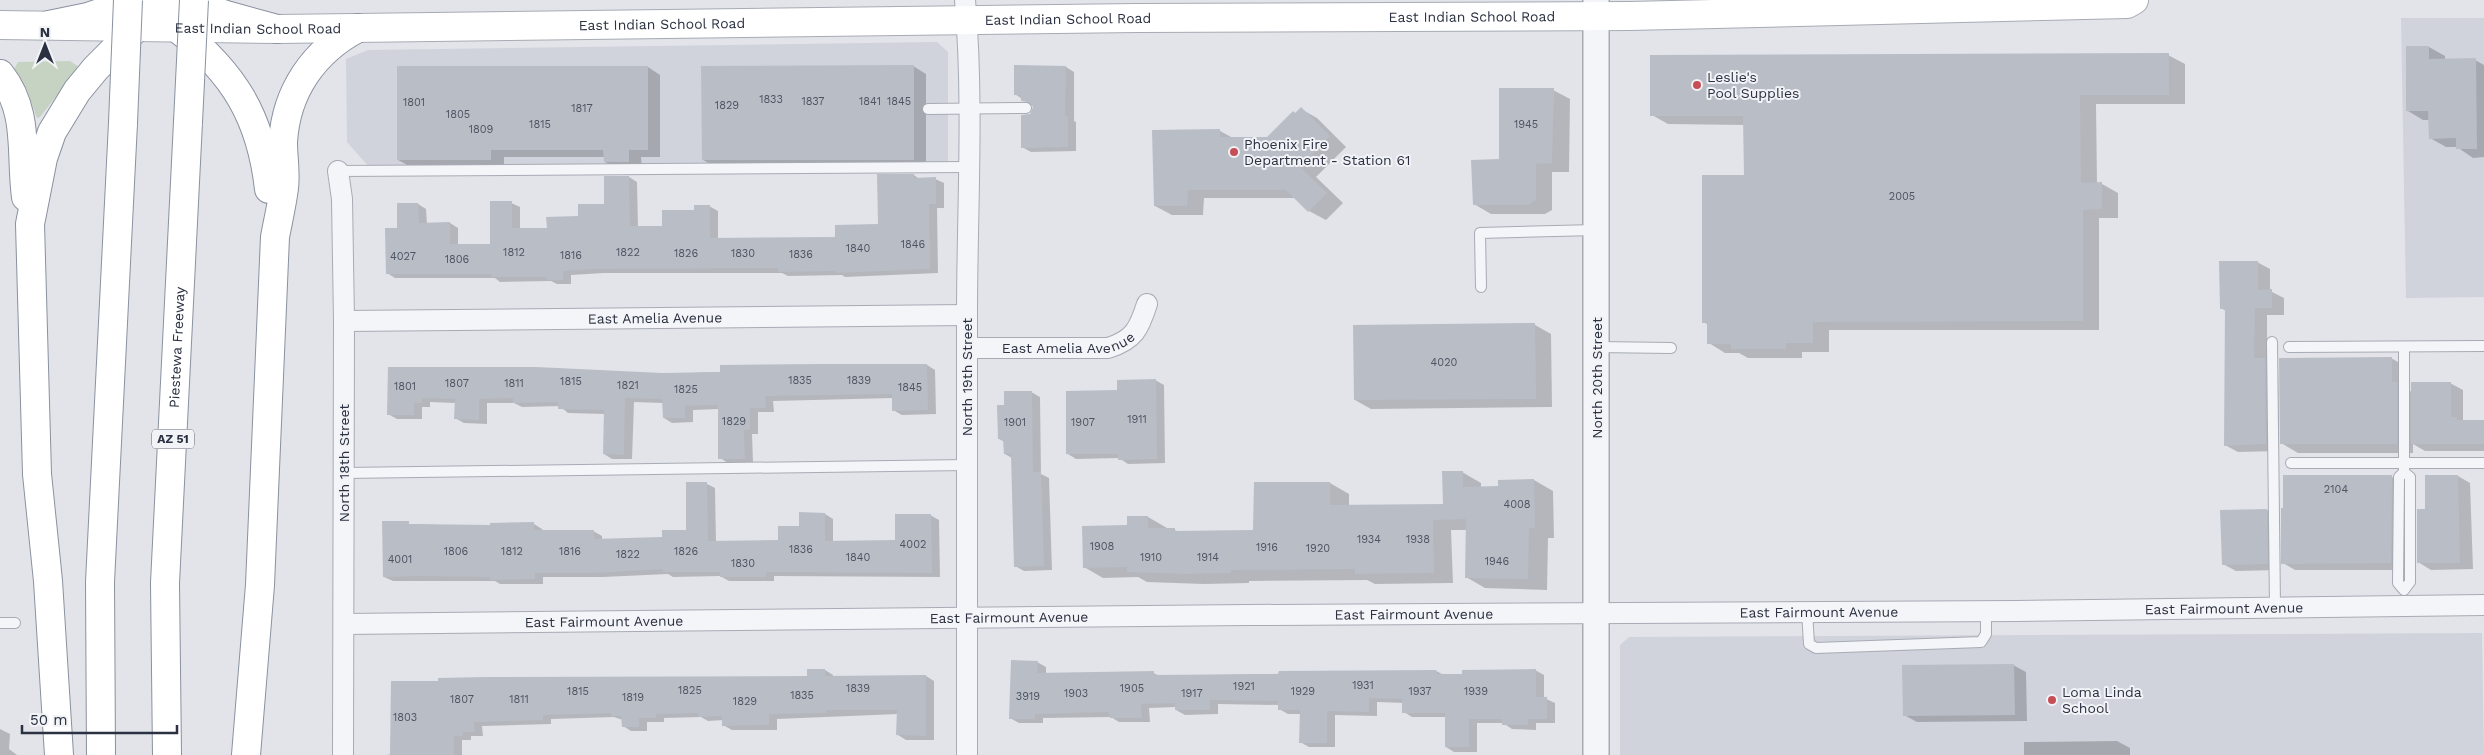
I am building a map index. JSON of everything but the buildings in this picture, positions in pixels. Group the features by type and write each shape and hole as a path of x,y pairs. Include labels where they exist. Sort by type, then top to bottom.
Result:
{"main road":[{"path":"101,755 100,582 128,0"},
{"path":"0,25 49,25 88,17 149,14 187,0 277,30"},
{"name":"Piestewa Freeway","path":"167,755 165,584 188,122 187,0"},
{"name":"East Indian School Road","path":"149,14 277,30 966,10 1376,16 1596,8 2127,4 2134,0"},
{"path":"30,224 43,158 52,132 64,110 96,68 149,14"},
{"path":"149,14 220,68 244,100 260,135 266,159 275,237"},
{"path":"246,755 261,566 275,237 284,187 286,120 291,102 305,74 327,47 358,28"},
{"path":"0,74 11,88 18,106 23,136 22,173 30,224 38,474 48,581 59,755"}],"street":[{"name":"North 20th Street","path":"1596,8 1596,755"},
{"name":"North 19th Street","path":"966,10 969,43 970,108 967,314 967,755"},
{"name":"North 18th Street","path":"338,171 342,199 344,321 343,755"},
{"name":"East Amelia Avenue","path":"968,348 1108,348 1121,344 1133,336 1147,304"},
{"name":"East Amelia Avenue","path":"344,321 967,314"},
{"name":"East Fairmount Avenue","path":"344,624 1248,615 2275,608 2404,598 2484,605"}],"lane":[{"path":"928,109 1026,108"},
{"path":"338,171 970,167"},
{"path":"1481,287 1480,232 1597,230"},
{"path":"2272,342 2275,608"},
{"path":"2288,348 2484,346"},
{"path":"1597,347 1672,348"},
{"path":"2404,347 2404,468 2399,477 2398,584 2404,598"},
{"path":"2290,463 2404,468 2484,464"},
{"path":"344,473 967,465"},
{"path":"1807,611 1809,644 1816,648 1981,642 1985,638 1986,611"},
{"path":"0,624 15,623"}],"shaded area":[{"path":"2401,18 2484,18 2484,297 2406,298"},
{"path":"937,42 948,52 948,163 369,167 347,142 346,59 368,50"},
{"name":"Loma Linda School","path":"2482,633 2484,755 1620,755 1620,645 1629,637"}],"green space":[{"path":"70,61 79,67 40,117 37,118 27,91 14,69 18,62"}],"place":[{"name":"Leslie's Pool Supplies","path":"1697,85"},
{"name":"Phoenix Fire Department - Station 61","path":"1234,152"},
{"name":"Loma Linda School","path":"2052,700"}]}
